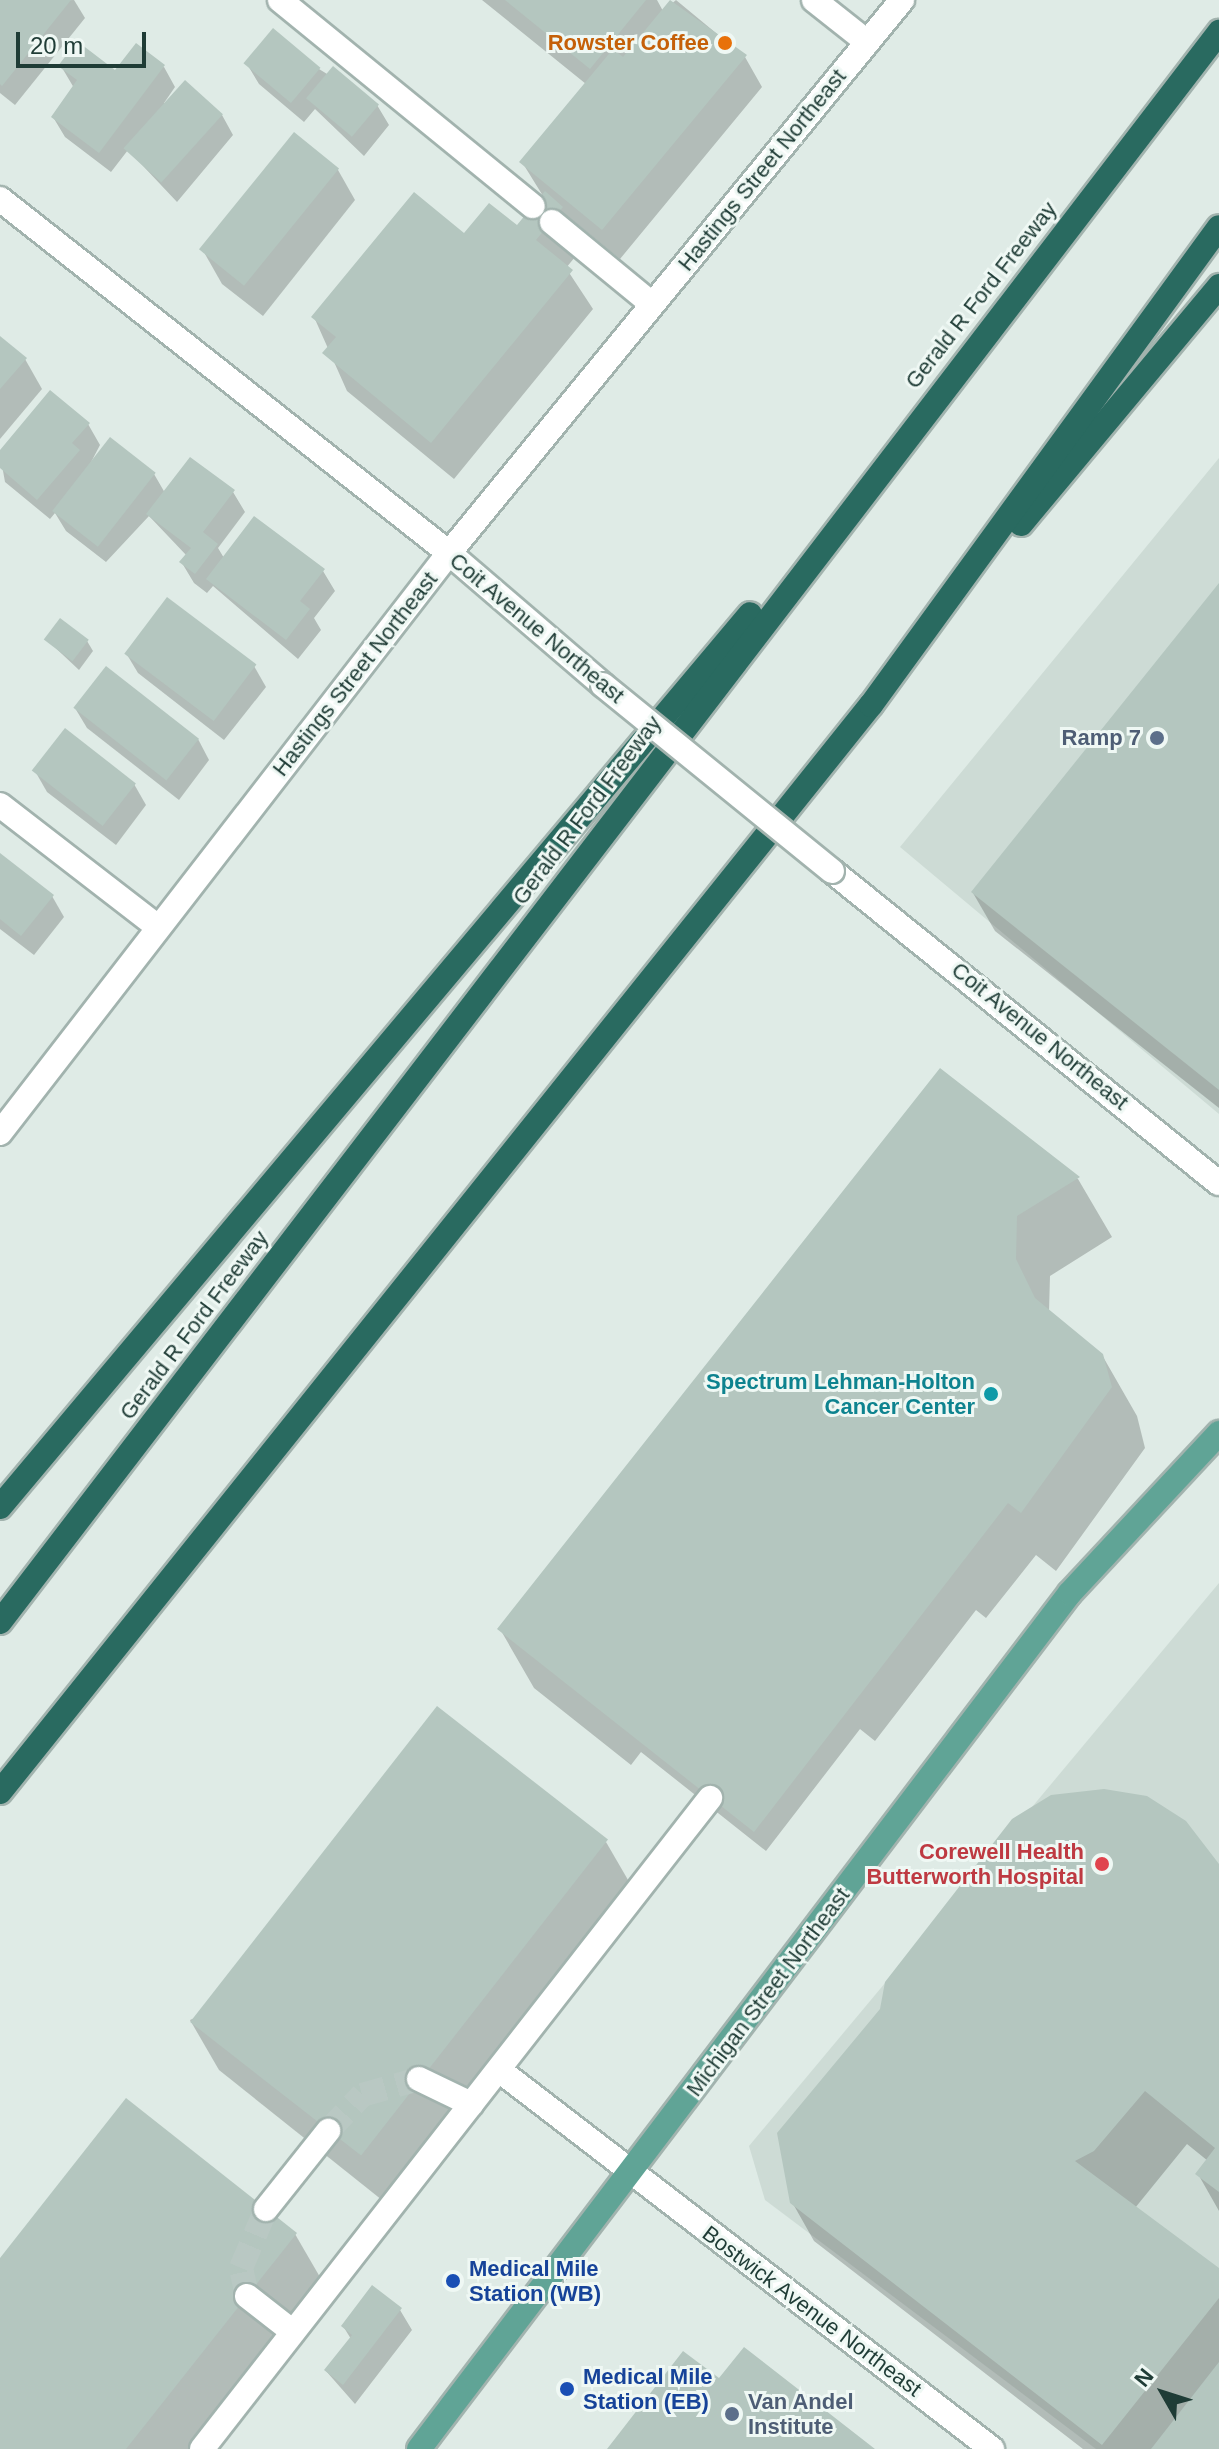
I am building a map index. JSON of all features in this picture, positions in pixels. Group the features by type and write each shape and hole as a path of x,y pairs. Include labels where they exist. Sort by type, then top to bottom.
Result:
{"highway":[{"name":"Gerald R Ford Freeway","path":"0,1622 961,364 1219,32"},
{"path":"871,705 1219,227"},
{"path":"0,1792 871,705 1219,286"},
{"path":"0,1507 961,364"}],"main road":[{"name":"Michigan Street Northeast","path":"419,2449 632,2173 1070,1593 1219,1433"}],"street":[{"path":"280,0 652,304"},
{"path":"814,0 867,42"},
{"name":"Hastings Street Northeast","path":"0,1133 449,553 902,0"},
{"name":"Coit Avenue Northeast","path":"0,199 449,553 603,685 1219,1183"},
{"path":"0,805 158,927"},
{"path":"202,2449 710,1798"},
{"name":"Bostwick Avenue Northeast","path":"499,2070 992,2449"},
{"path":"419,2079 471,2104"},
{"path":"266,2209 328,2131"},
{"path":"247,2296 293,2332"}],"shaded area":[{"name":"Ramp 7","path":"1219,458 1219,1114 900,847"},
{"name":"Corewell Health Butterworth Hospital","path":"1219,1583 1219,2449 1096,2449 765,2200 749,2146"}],"building":[{"path":"0,0 71,0 2,86 0,84"},
{"path":"505,0 646,0 590,69"},
{"path":"670,0 747,55 602,230 519,162 613,49 623,57"},
{"path":"273,28 320,68 291,103 243,63"},
{"path":"77,41 115,70 136,43 165,65 99,153 51,117 77,80 58,66"},
{"path":"333,66 379,105 352,137 306,98"},
{"path":"185,80 223,114 161,182 123,148"},
{"path":"294,132 339,169 244,286 199,249"},
{"path":"545,191 563,207 536,240 573,270 431,443 322,353 336,337 311,317 414,192 464,233 489,203 517,225"},
{"path":"0,336 27,358 0,389"},
{"path":"50,390 90,423 72,443 80,450 37,500 0,468 0,450"},
{"path":"110,437 156,473 98,547 52,511"},
{"path":"190,457 235,490 203,532 218,544 195,574 179,562 191,548 146,514"},
{"path":"254,516 325,569 300,601 310,609 286,640 206,579"},
{"name":"Ramp 7","path":"1219,583 1219,1090 971,892"},
{"path":"167,597 256,664 214,721 124,654"},
{"path":"60,618 89,640 73,661 44,640"},
{"path":"106,666 199,739 166,780 73,708"},
{"path":"65,728 136,783 103,826 32,771"},
{"path":"0,853 54,895 21,936 0,919"},
{"name":"Spectrum Lehman-Holton Cancer Center","path":"940,1068 1080,1177 1017,1216 1016,1259 1035,1298 1103,1354 1112,1387 1021,1513 1008,1503 754,1832 497,1629"},
{"path":"437,1706 608,1840 361,2156 190,2022"},
{"name":"Corewell Health Butterworth Hospital","path":"1104,1789 1147,1796 1186,1821 1219,1864 1219,2192 1195,2174 1215,2148 1145,2091 1094,2151 1075,2161 1219,2268 1219,2298 1102,2445 790,2203 777,2133 880,2009 885,1982 1012,1819 1051,1795"},
{"path":"126,2098 297,2233 126,2449 0,2449 0,2258"},
{"path":"372,2285 402,2308 343,2385 324,2370 352,2335 341,2326"},
{"name":"Van Andel Institute","path":"744,2347 875,2449 607,2449 683,2351 719,2378"},
{"path":"1219,2362 1219,2449 1151,2449"}],"tunnel":[{"path":"328,2131 362,2095 419,2079"},
{"path":"247,2296 241,2268 266,2209"}],"place":[{"name":"Rowster Coffee","path":"725,43"},
{"name":"Ramp 7","path":"1157,738"},
{"name":"Spectrum Lehman-Holton Cancer Center","path":"991,1394"},
{"name":"Corewell Health Butterworth Hospital","path":"1102,1864"},
{"name":"Medical Mile Station (WB)","path":"453,2281"},
{"name":"Medical Mile Station (EB)","path":"567,2389"},
{"name":"Van Andel Institute","path":"732,2414"}]}
